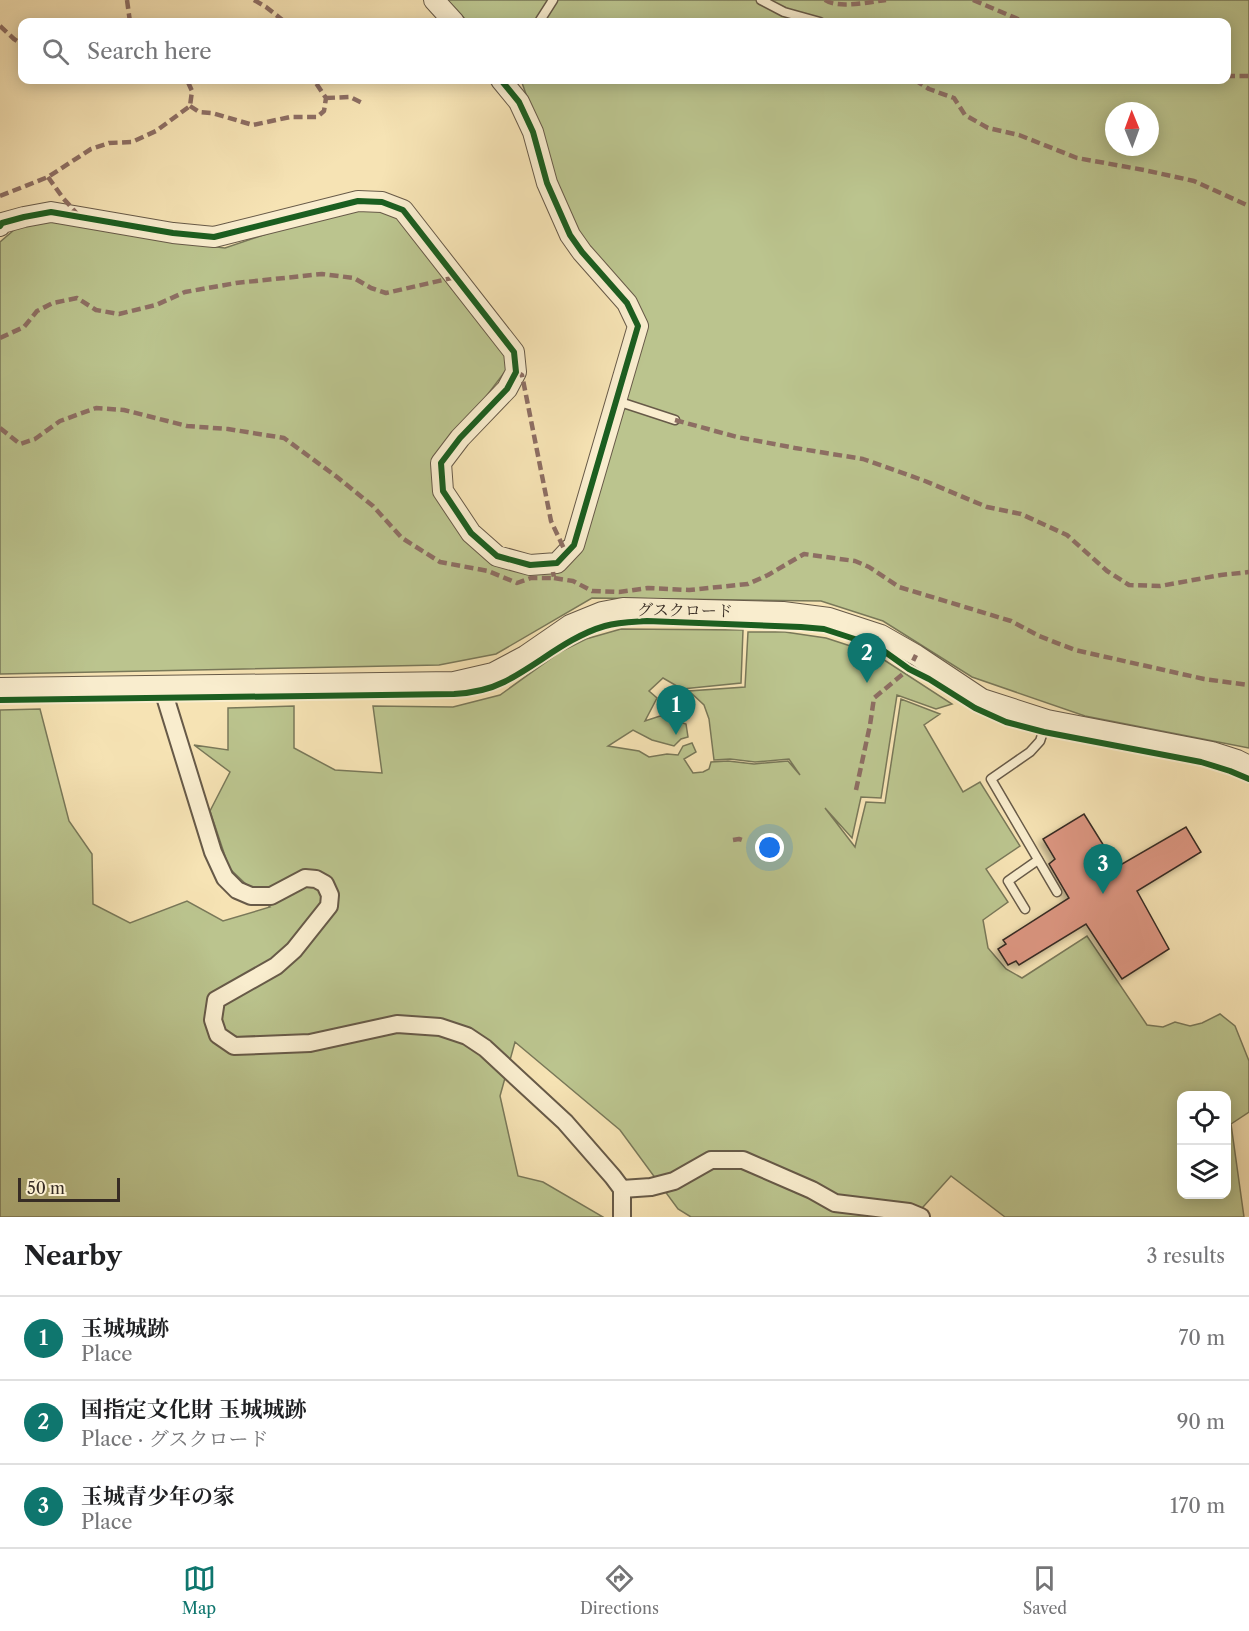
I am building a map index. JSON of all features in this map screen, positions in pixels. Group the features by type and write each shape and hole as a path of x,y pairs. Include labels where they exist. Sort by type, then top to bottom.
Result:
{"street":[{"path":"434,0 450,18"},
{"path":"0,226 2,223 51,212 173,233 214,237 358,201 382,202 403,210 514,352 516,372 507,390 460,438 441,463 443,491 471,533 497,556 530,565 557,563 574,545 638,326 627,303 570,235 547,183 533,132 519,102 505,84"},
{"name":"グスクロード","path":"0,688 454,682 493,673 525,656 570,625 602,612 623,608 783,612 829,618 880,635 916,655 982,699 1047,720 1212,752 1249,766"},
{"path":"162,687 213,852 225,878 237,890 251,896 271,896 305,878 316,879 325,884 330,895 329,906 294,950 276,966 216,1000 213,1020 218,1035 234,1046 310,1043 396,1024 440,1027 466,1036 485,1048 565,1122 613,1177 622,1189 622,1217"},
{"path":"622,1189 651,1187 674,1182 711,1160 743,1160 812,1190 835,1203 909,1212 921,1217"}],"lane":[{"path":"542,18 553,0"},
{"path":"761,0 784,12 806,18"},
{"path":"617,401 675,420"},
{"path":"1047,720 1040,741 1030,752 991,779 1057,892"},
{"path":"1025,909 1008,880 1038,860"}],"green space":[{"path":"447,0 1249,0 1249,748 1085,716 972,677 883,621 821,601 592,598 496,654 439,665 0,674 0,242 21,224 61,221 160,240 225,248 326,214 382,208 407,225 504,344 507,369 472,415 439,450 466,541 493,565 528,573 563,566 646,332 571,222 522,84 1231,84 1231,18 464,18"},
{"path":"621,629 743,630 741,683 682,689 663,678 649,691 657,698 645,721 660,716 686,724 688,737 681,739 674,746 652,740 633,730 608,746 639,751 649,757 678,755 683,746 692,743 696,752 684,759 693,773 709,769 711,762 754,764 788,761 800,775 789,759 755,762 714,760 709,719 704,705 689,691 745,687 748,632 785,632 826,638 875,654 952,704 936,709 897,695 881,798 861,797 852,838 825,808 855,847 866,802 885,803 901,699 940,714 924,725 963,792 980,782 1020,846 986,869 1008,902 983,920 988,948 1006,969 1022,978 1087,936 1147,1025 1163,1027 1175,1022 1190,1026 1220,1014 1235,1026 1249,1061 1249,1112 1231,1124 1244,1217 1005,1217 951,1176 914,1217 691,1217 678,1209 620,1130 515,1042 500,1096 518,1176 543,1182 603,1217 0,1217 0,710 40,709 69,821 92,854 93,904 130,923 187,901 223,921 270,907 229,868 210,811 230,772 194,745 228,750 228,708 294,706 294,748 335,770 382,773 373,706 453,707 500,695 560,652 586,639"}],"building":[{"path":"1084,814 1117,867 1186,827 1201,852 1137,891 1169,949 1122,979 1086,924 1019,965 1016,961 1008,965 998,949 1006,944 1003,940 1069,898 1049,864 1055,859 1043,839"}],"marked path":[{"path":"127,0 129,18"},
{"path":"254,0 280,18"},
{"path":"825,0 838,4 886,0"},
{"path":"973,0 1016,18"},
{"path":"0,26 18,42"},
{"path":"1231,76 1249,76"},
{"path":"0,196 48,177 91,149 109,143 132,142 156,131 190,106 192,91 189,84"},
{"path":"190,106 199,112 212,113 253,125 290,117 317,117 324,111 326,98 317,84"},
{"path":"921,84 954,98 965,115 988,128 1019,135 1077,158 1194,181 1249,206"},
{"path":"326,98 350,97 364,104"},
{"path":"48,177 79,216"},
{"path":"0,338 24,327 37,311 53,303 77,298 96,310 119,314 156,305 185,292 236,283 322,274 354,278 371,288 386,293 456,277"},
{"path":"516,372 522,375 551,521 566,553"},
{"path":"0,428 20,444 35,439 60,421 96,408 124,410 187,426 228,429 284,438 373,506 402,538 440,562 488,571 517,583 531,578 554,578 553,572"},
{"path":"675,420 737,437 863,459 925,481 987,507 1021,514 1067,535 1107,571 1129,585 1160,586 1249,572"},
{"path":"554,578 573,581 592,591 619,592 648,588 689,590 748,584 804,554 855,561 869,567 899,587 1011,621 1039,636 1075,650 1204,679 1249,685"},
{"path":"856,790 874,698 909,669 916,655"},
{"path":"733,840 745,841"}],"cycle path":[{"path":"0,226 2,223 51,212 173,233 214,237 358,201 382,202 403,210 514,352 516,372 507,389 460,438 441,463 443,491 471,533 497,556 530,565 557,563 574,545 638,326 627,303 570,235 547,183 533,132 519,102 504,84"},
{"path":"0,700 461,694 498,685 578,637 610,625 647,621 801,627 824,629 881,649 909,669 975,708 1006,722 1044,732 1201,762 1249,779"}],"place":[{"name":"国指定文化財 玉城城跡","path":"867,683"},
{"name":"玉城城跡","path":"676,735"},
{"name":"玉城青少年の家","path":"1103,894"}]}
